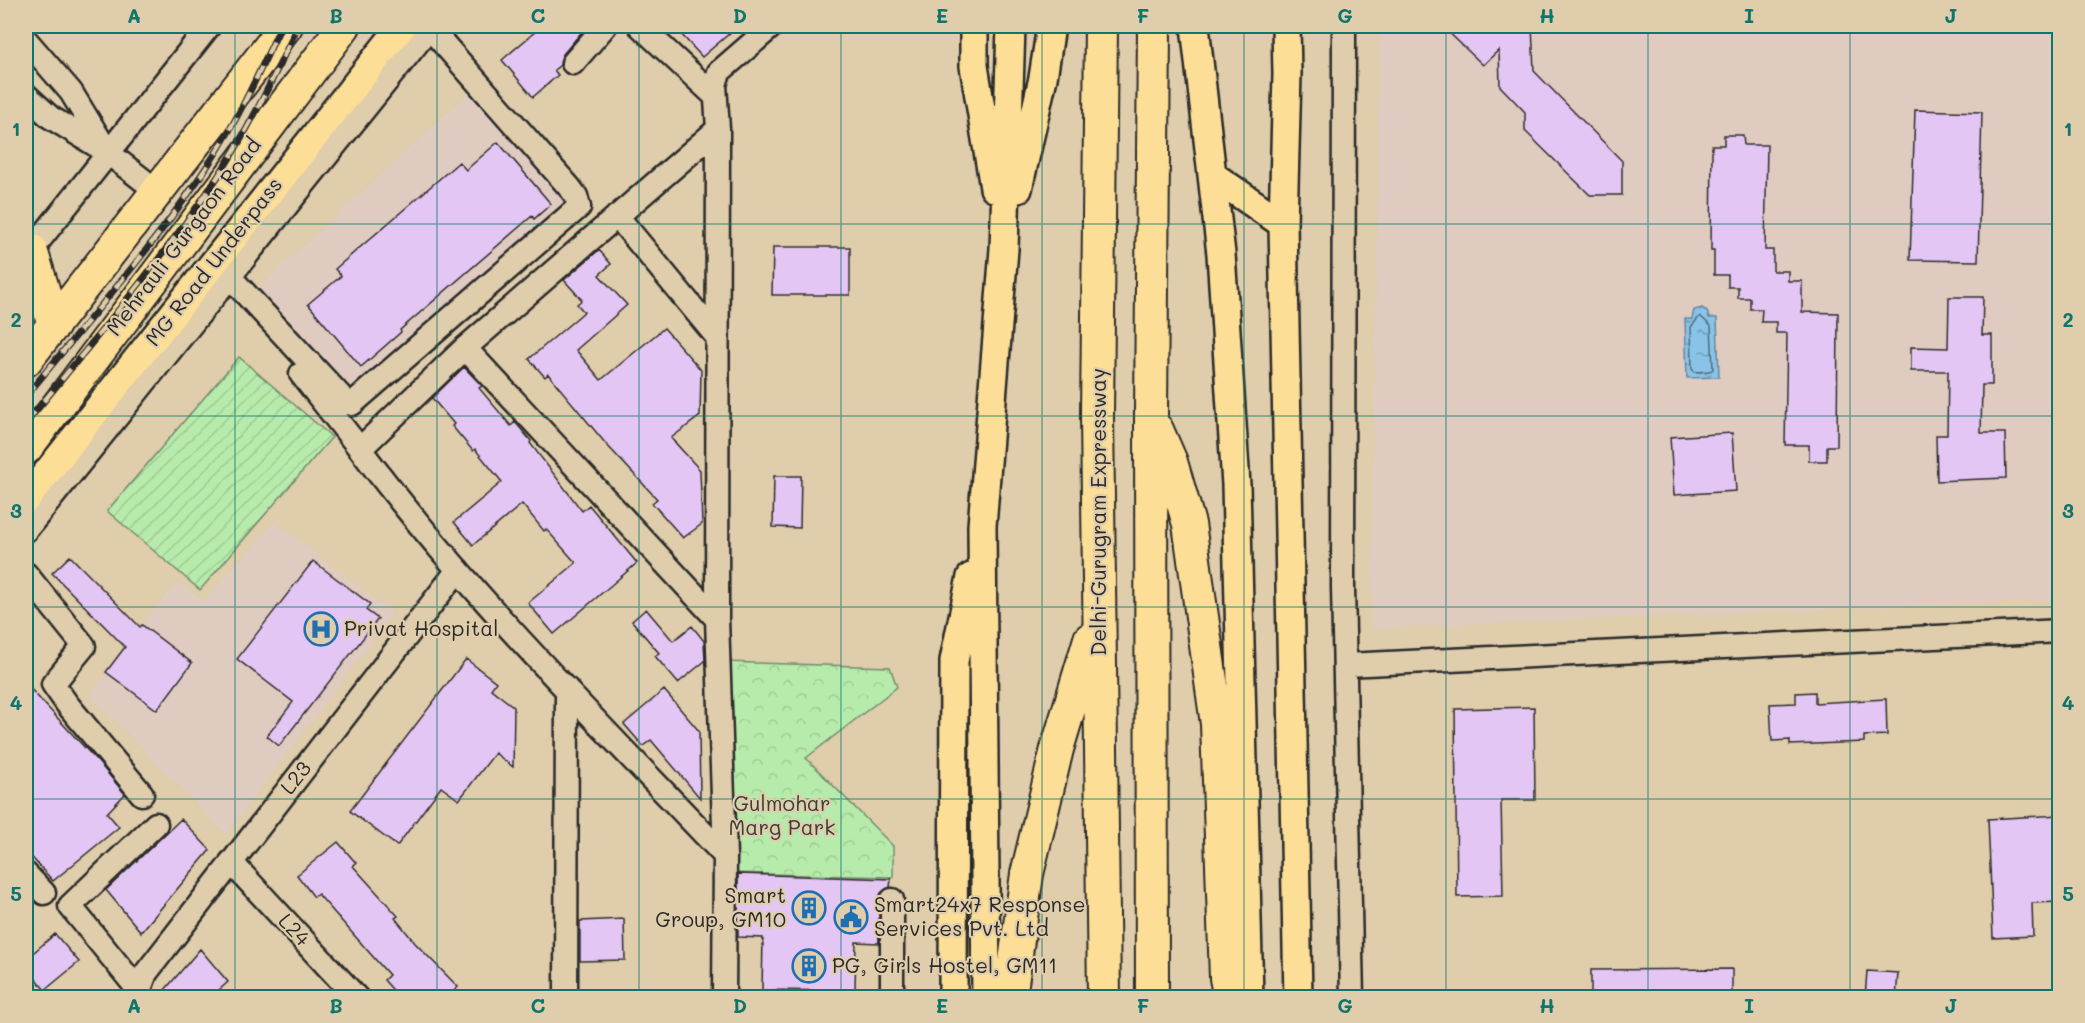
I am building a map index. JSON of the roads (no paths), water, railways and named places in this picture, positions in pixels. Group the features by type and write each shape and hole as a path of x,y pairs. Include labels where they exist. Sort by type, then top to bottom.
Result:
{"highway":[{"path":"26,360 286,26"},
{"name":"Mehrauli Gurgaon Road","path":"26,448 344,26"},
{"name":"Delhi-Gurugram Expressway","path":"1101,26 1097,415 1104,998"},
{"path":"1152,998 1151,415 1154,26"},
{"path":"28,254 54,325"},
{"path":"1151,415 1171,462 1189,524 1217,724 1226,978 1230,998"},
{"path":"1010,998 1027,874 1057,749 1099,609"}],"main road":[{"name":"MG Road Underpass","path":"26,499 402,26"},
{"path":"974,26 974,66 1004,249"},
{"path":"1004,249 1044,78 1051,26"},
{"path":"1195,26 1221,254 1236,485 1249,998"},
{"path":"1286,26 1283,224 1298,998"},
{"path":"987,998 982,526 1004,249 1011,35"},
{"path":"1212,175 1283,224"},
{"path":"952,998 954,661 982,526"}],"street":[{"path":"28,254 209,26"},
{"path":"26,530 226,280 430,26 570,188 576,196 579,207 352,404 346,402 226,280"},
{"path":"573,63 605,26"},
{"path":"640,26 715,96"},
{"path":"724,998 725,856 717,619 718,129 715,85 719,72 772,26"},
{"path":"1344,26 1343,587 1352,998"},
{"path":"26,40 71,92 107,152"},
{"path":"26,94 50,117 107,152 157,191"},
{"path":"360,449 465,348 718,129"},
{"path":"618,216 717,337"},
{"path":"226,280 400,503 458,570 725,856"},
{"path":"465,348 717,619"},
{"name":"L23","path":"143,993 146,973 458,570"},
{"path":"30,590 84,646 53,684 66,704 142,794"},
{"path":"1346,665 2060,631"},
{"path":"566,998 567,689"},
{"path":"143,993 70,906 156,824"},
{"name":"L24","path":"231,862 357,998"},
{"path":"26,874 44,893"},
{"path":"892,900 892,998"}],"water":[{"path":"1702,308 1707,311 1709,318 1717,318 1719,377 1687,378 1685,319 1692,319 1694,310"}],"railway":[{"path":"26,396 122,280 191,190 231,127 281,26"},
{"path":"26,423 150,270 219,175 271,83 298,26"}],"place":[{"name":"Privat Hospital","path":"321,629"},
{"name":"Smart Group, GM10","path":"809,908"},
{"name":"Smart24x7 Response Services Pvt. Ltd","path":"851,917"},
{"name":"PG, Girls Hostel, GM11","path":"809,966"}],"park label":[{"name":"Gulmohar Marg Park","path":"782,816"}]}
